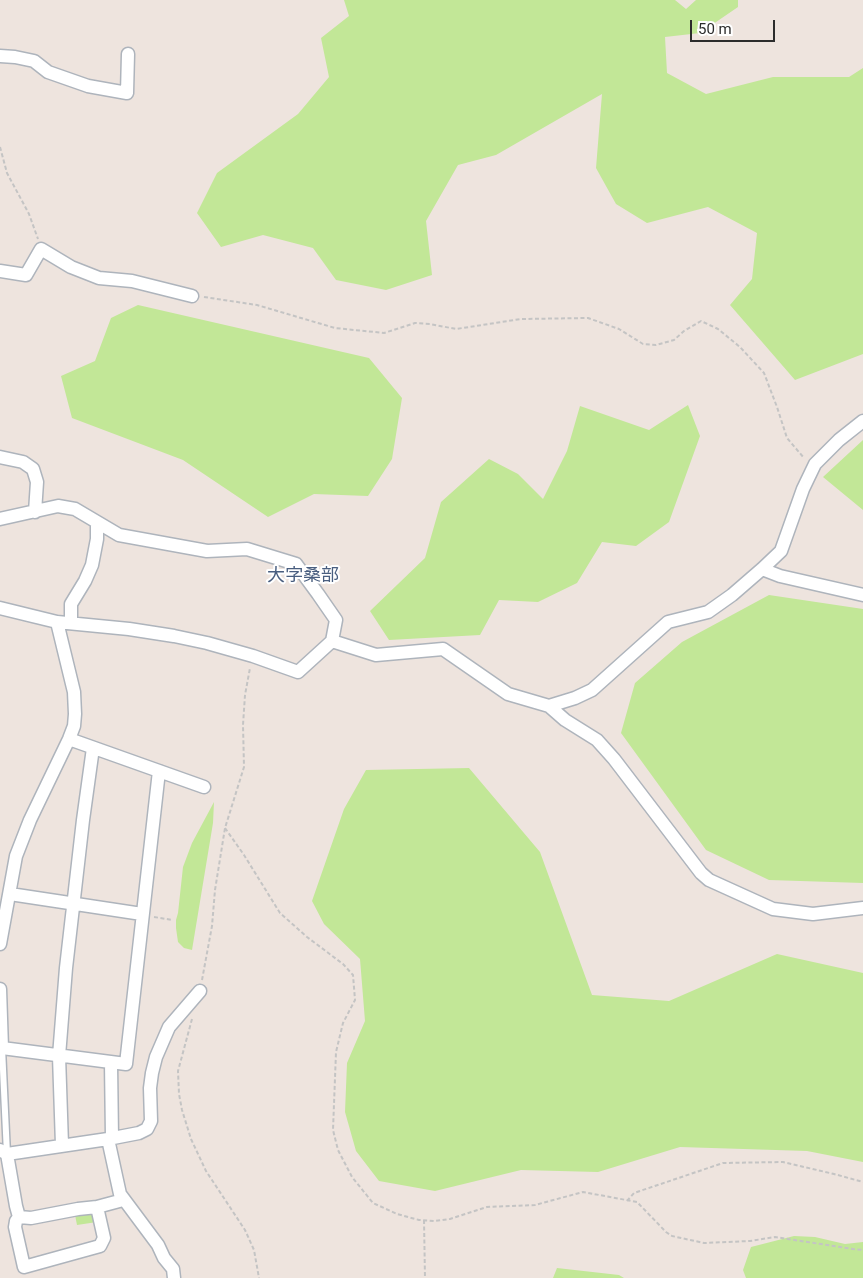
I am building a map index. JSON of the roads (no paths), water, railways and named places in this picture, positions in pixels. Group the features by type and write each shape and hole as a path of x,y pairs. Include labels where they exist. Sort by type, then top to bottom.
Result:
{"street":[{"path":"0,56 34,61 48,72 88,86 127,93 128,54"},
{"path":"0,271 26,275 41,249 71,267 99,278 132,281 192,296"},
{"path":"549,706 576,698 592,690 668,622 708,612 732,596 762,569 781,550 803,489 815,464 839,440 863,421"},
{"path":"0,458 23,462 33,469 37,482 35,512"},
{"path":"0,519 58,506 75,509 119,535 207,551 247,549 296,564 336,620 332,641 298,672 253,656 174,636 129,629 57,622 0,608"},
{"path":"71,623 71,604 92,565 97,539 97,522"},
{"path":"762,569 780,576 863,594"},
{"path":"0,944 16,856 30,820 74,726 74,692 57,622"},
{"path":"332,641 376,655 444,649 508,694 549,706 565,720 597,740 614,759 701,873 709,880 773,909 813,914 863,908"},
{"path":"69,739 204,787"},
{"path":"62,1145 58,1056 66,968 93,748"},
{"path":"0,989 2,1048 126,1064 159,771"},
{"path":"10,894 142,914"},
{"path":"97,1207 104,1238 100,1246 24,1267 15,1227 19,1217 4,1152 110,1138 140,1133 147,1129 151,1121 150,1088 152,1073 159,1050 170,1027 200,991"},
{"path":"111,1063 110,1138 120,1194 158,1245 164,1258 173,1269 174,1278"},
{"path":"19,1217 31,1218 97,1207 123,1200"}],"lane":[{"path":"2,1048 4,1152"}],"district":[{"name":"大字桑部","path":"303,576"}]}
